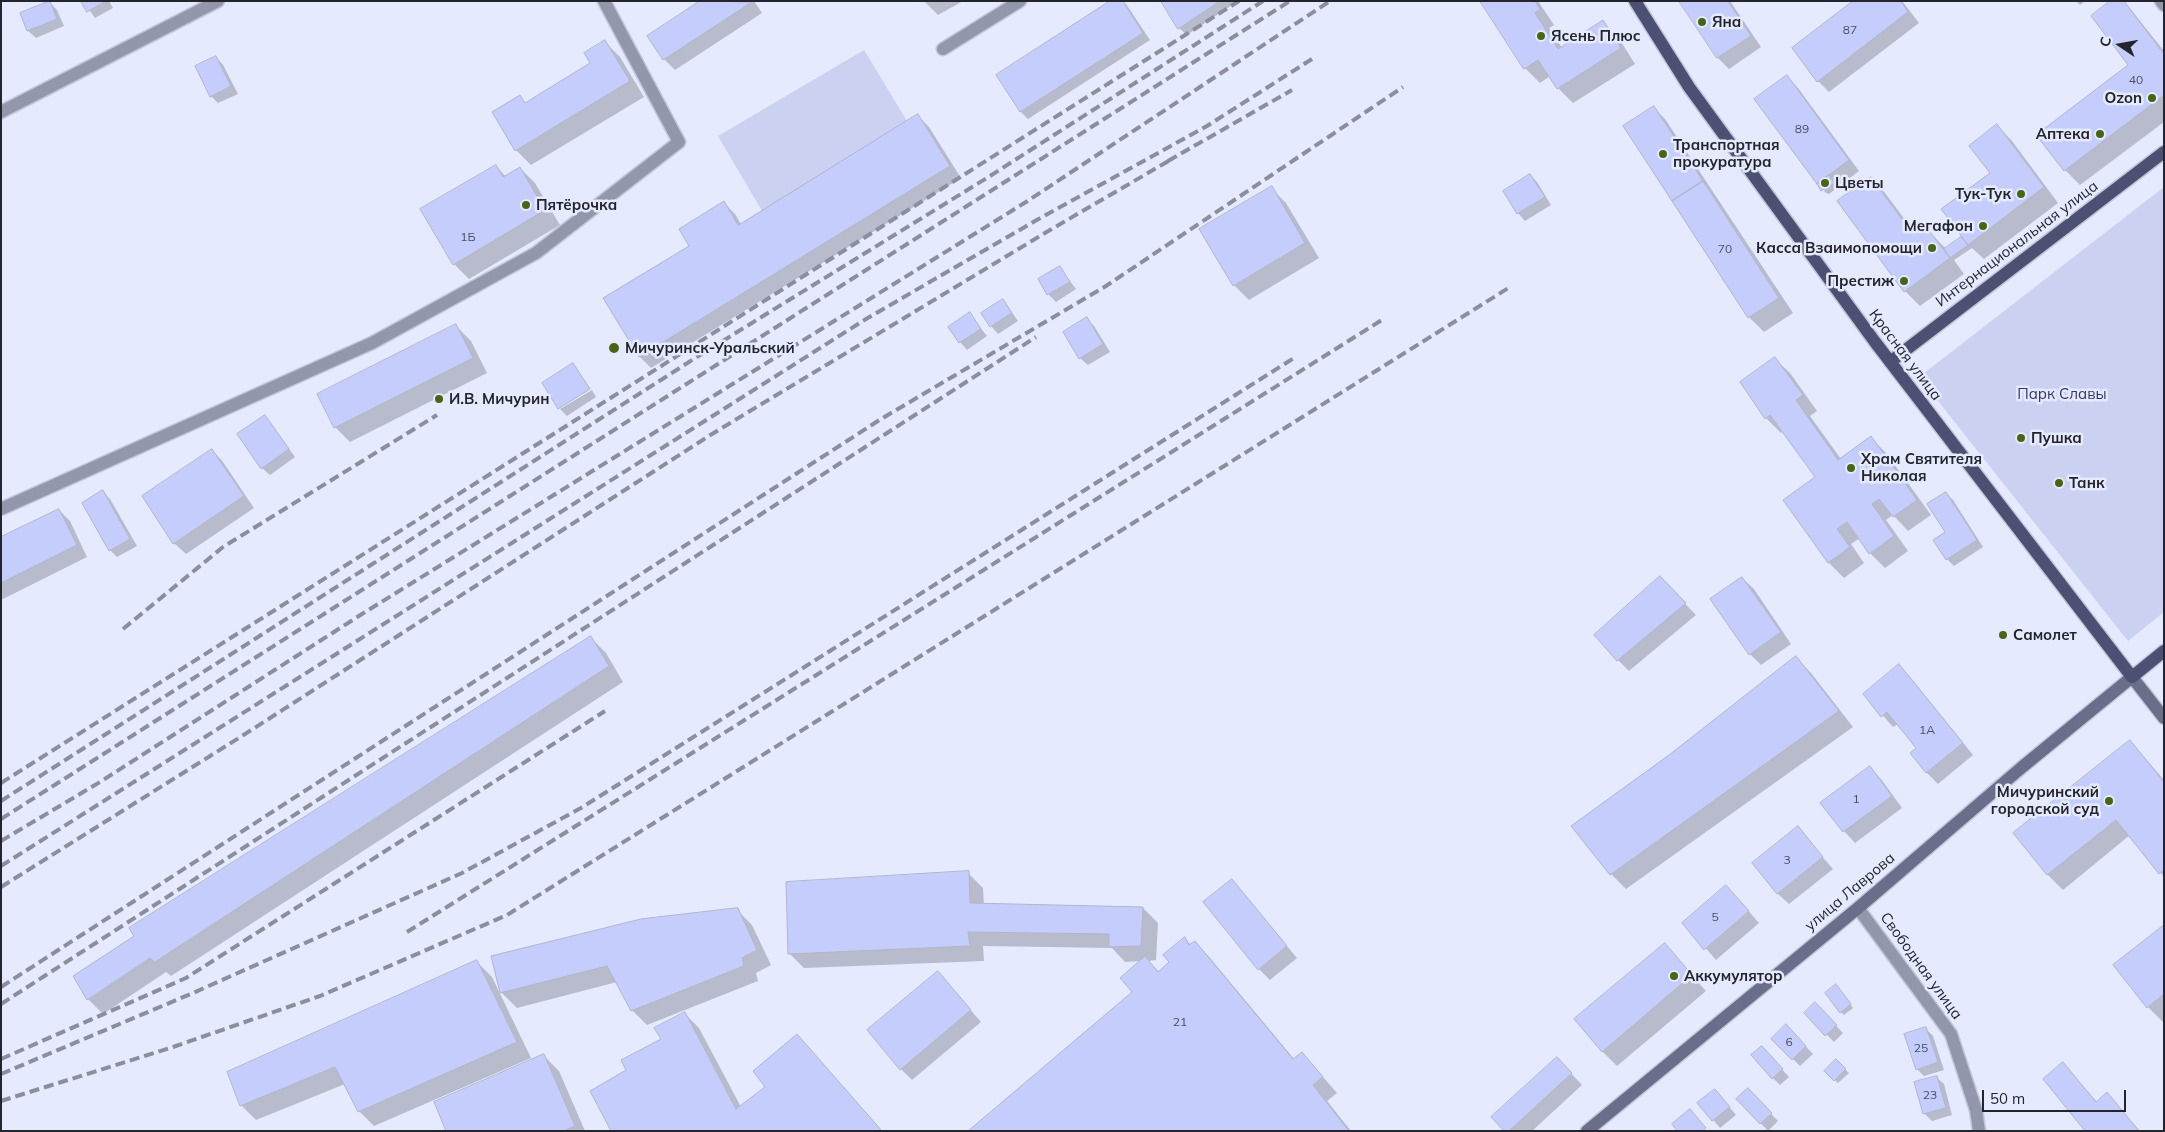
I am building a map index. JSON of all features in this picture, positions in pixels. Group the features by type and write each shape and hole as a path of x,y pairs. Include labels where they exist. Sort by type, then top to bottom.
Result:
{"main road":[{"name":"Красная улица","path":"1635,1 1689,87 1890,362 2164,718"},
{"name":"Интернациональная улица","path":"1890,362 2164,152"},
{"path":"2132,677 2164,651"},
{"name":"улица Лаврова","path":"1587,1131 1858,908 2028,762 2132,677"}],"street":[{"path":"1,112 218,1"},
{"path":"1,509 381,338 536,253 679,142 604,1"},
{"path":"943,49 1020,1"},
{"path":"2161,1 2164,5"},
{"name":"Свободная улица","path":"1858,908 1951,1034 1976,1110 1979,1131"}],"green space":[{"path":"864,50 907,121 762,211 718,136"},
{"name":"Парк Славы","path":"2164,187 2164,612 2128,641 1919,377"}],"building":[{"path":"50,1 57,19 27,31 20,13"},
{"path":"81,1 106,1 87,12"},
{"path":"700,1 752,2 663,60 647,36"},
{"path":"1110,1 1123,1 1143,33 1020,112 996,75"},
{"path":"1161,1 1220,1 1178,29"},
{"path":"1480,1 1535,1 1540,9 1535,13 1558,49 1603,20 1621,48 1557,89 1538,60 1524,69"},
{"path":"1679,1 1728,1 1751,36 1717,58"},
{"path":"1853,1 1901,1 1908,12 1817,82 1792,48"},
{"path":"2110,1 2124,1 2164,54 2164,95 2064,171 2036,135 2128,65 2091,16"},
{"path":"605,40 630,81 515,151 492,112 520,95 525,103 590,63 584,53"},
{"path":"216,56 231,86 210,97 195,66"},
{"path":"1787,75 1849,160 1817,184 1754,99"},
{"name":"Транспортная прокуратура","path":"1654,106 1703,181 1672,201 1623,126"},
{"name":"Мичуринск-Уральский","path":"918,114 950,166 639,357 603,298 689,246 679,229 724,201 738,225"},
{"path":"1997,124 2044,187 1968,245 1941,209 1990,173 1969,146"},
{"path":"496,165 503,177 520,167 545,210 453,265 420,209"},
{"path":"1530,174 1545,197 1517,214 1503,191"},
{"name":"Цветы","path":"1829,175 1834,183 1821,191 1817,184"},
{"path":"1871,177 1912,233 1924,224 1950,258 1904,292 1837,201"},
{"path":"1703,181 1779,298 1748,318 1672,201"},
{"path":"1272,186 1305,243 1233,286 1199,229"},
{"path":"1961,237 1968,245 1950,258 1944,249"},
{"path":"1060,266 1070,282 1047,295 1038,279"},
{"path":"1003,299 1012,313 990,327 981,313"},
{"path":"970,312 981,329 959,343 948,327"},
{"path":"1087,317 1103,344 1079,359 1063,332"},
{"path":"456,324 473,358 334,428 317,394"},
{"name":"Храм Святителя Николая","path":"1775,357 1803,395 1796,400 1838,460 1871,436 1917,500 1893,517 1879,499 1872,504 1894,536 1869,554 1847,522 1837,529 1850,547 1828,563 1783,500 1815,477 1770,415 1765,419 1740,382"},
{"path":"573,363 590,389 558,409 542,383"},
{"path":"265,415 289,449 261,469 237,434"},
{"path":"212,449 244,496 173,544 142,496"},
{"path":"103,490 130,539 109,551 82,503"},
{"path":"1946,492 1977,540 1946,560 1933,540 1945,532 1927,504"},
{"path":"59,509 77,545 1,583 1,537"},
{"path":"1660,576 1686,603 1617,661 1594,635"},
{"path":"1742,577 1781,632 1749,655 1710,599"},
{"path":"591,636 609,666 155,962 150,958 87,1000 73,976 134,936 129,928"},
{"path":"1796,656 1839,711 1610,875 1571,826 1669,755"},
{"path":"1899,664 1963,743 1926,773 1910,753 1916,748 1887,712 1881,717 1863,694"},
{"name":"Мичуринский городской суд","path":"2130,740 2164,782 2164,870 2159,874 2116,820 2047,875 2013,833"},
{"path":"1870,766 1892,796 1843,832 1820,803"},
{"path":"1798,826 1823,857 1777,894 1752,863"},
{"path":"969,871 970,903 1143,907 1141,946 1109,947 1109,934 968,932 970,946 788,954 786,882"},
{"path":"1232,879 1287,946 1258,970 1203,902"},
{"path":"1726,885 1749,911 1704,950 1682,923"},
{"path":"738,908 757,950 742,958 744,966 631,1011 607,966 500,993 491,956 641,919"},
{"path":"2164,925 2164,994 2147,1008 2113,965"},
{"path":"1185,937 1189,945 1195,941 1293,1059 1302,1052 1323,1077 1313,1085 1349,1131 968,1131 1132,992 1120,978 1145,956 1158,972 1169,962 1163,955"},
{"path":"1665,943 1692,975 1602,1052 1574,1019"},
{"path":"477,960 517,1042 358,1112 335,1067 240,1106 227,1072"},
{"path":"938,971 971,1010 900,1070 867,1030"},
{"path":"1836,984 1851,1004 1840,1013 1825,993"},
{"path":"1815,1002 1837,1025 1825,1036 1804,1013"},
{"path":"685,1012 736,1109 765,1087 753,1071 797,1034 882,1131 611,1131 590,1091 626,1070 621,1060 661,1039 654,1028"},
{"path":"1786,1024 1806,1046 1792,1060 1771,1039"},
{"path":"1926,1027 1938,1062 1916,1070 1904,1034"},
{"path":"1762,1046 1783,1069 1772,1079 1751,1055"},
{"path":"544,1054 575,1126 564,1131 446,1131 434,1102"},
{"path":"1557,1057 1572,1073 1509,1131 1504,1131 1491,1117"},
{"path":"1836,1059 1846,1069 1834,1081 1824,1071"},
{"path":"2063,1062 2096,1102 2107,1092 2139,1131 2085,1131 2043,1079"},
{"path":"1937,1076 1946,1108 1923,1114 1914,1082"},
{"path":"1748,1088 1772,1113 1760,1124 1736,1099"},
{"path":"1715,1089 1730,1107 1712,1121 1697,1103"},
{"path":"1690,1109 1706,1128 1702,1131 1677,1131 1672,1124"}],"railway":[{"path":"1,783 1239,1"},
{"path":"1,801 700,355 990,176 1263,1"},
{"path":"1,819 1290,1"},
{"path":"1,841 100,782 362,614 1026,202 1330,1"},
{"path":"1,866 866,319 1035,221 1207,126 1312,59"},
{"path":"1,987 881,419 1106,286 1403,87"},
{"path":"1168,161 1292,90"},
{"path":"1,887 242,736 712,434 1050,230 1172,159"},
{"path":"1,1101 173,1047 320,996 507,915 1510,287"},
{"path":"407,932 1385,318"},
{"path":"1,1004 1036,337"},
{"path":"1,1074 193,993 462,873 581,808 1294,358"},
{"path":"123,629 223,547 437,415"},
{"path":"1,1059 186,978 605,711"}],"place":[{"name":"Яна","path":"1702,22"},
{"name":"Ясень Плюс","path":"1541,36"},
{"name":"Ozon","path":"2152,98"},
{"name":"Аптека","path":"2100,134"},
{"name":"Транспортная прокуратура","path":"1663,154"},
{"name":"Цветы","path":"1825,183"},
{"name":"Тук-Тук","path":"2021,194"},
{"name":"Пятёрочка","path":"526,205"},
{"name":"Мегафон","path":"1983,226"},
{"name":"Касса Взаимопомощи","path":"1932,248"},
{"name":"Престиж","path":"1904,281"},
{"name":"Мичуринск-Уральский","path":"614,348"},
{"name":"И.В. Мичурин","path":"439,399"},
{"name":"Пушка","path":"2021,438"},
{"name":"Храм Святителя Николая","path":"1851,468"},
{"name":"Танк","path":"2059,483"},
{"name":"Самолет","path":"2003,635"},
{"name":"Мичуринский городской суд","path":"2109,801"},
{"name":"Аккумулятор","path":"1674,976"}]}
